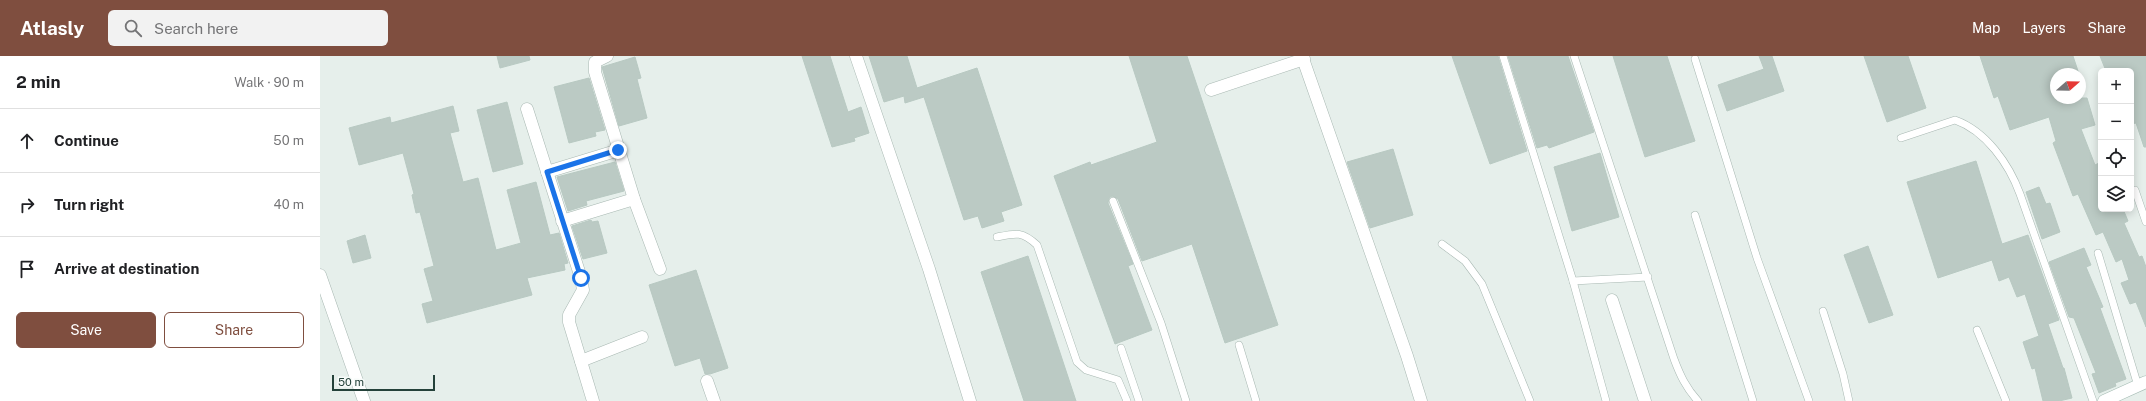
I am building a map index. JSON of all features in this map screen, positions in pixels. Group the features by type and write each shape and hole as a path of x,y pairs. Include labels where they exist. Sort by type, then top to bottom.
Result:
{"street":[{"path":"607,56 598,59 594,68 634,199 660,269"},
{"path":"856,56 929,269 970,401"},
{"path":"1211,90 1303,58 1407,356 1421,401"},
{"path":"527,109 581,278 583,290 569,315 569,322 593,401"},
{"path":"547,172 618,150"},
{"path":"562,222 634,199"},
{"path":"320,275 364,401"},
{"path":"1612,300 1645,401"},
{"path":"581,361 642,337"},
{"path":"708,381 714,401"},
{"path":"2104,401 2142,384"}],"lane":[{"path":"1503,56 1573,281 1606,401"},
{"path":"1574,56 1616,189 1648,277 1682,380 1688,390 1698,401"},
{"path":"1695,59 1757,258 1809,401"},
{"path":"1901,138 1955,120 1972,129 2002,158 2013,176 2020,194 2093,401"},
{"path":"2135,190 2146,222"},
{"path":"1112,201 1161,323 1186,401"},
{"path":"1695,215 1753,401"},
{"path":"997,237 1018,233 1030,238 1037,245 1077,362 1086,370 1118,380 1127,401"},
{"path":"1442,244 1465,261 1482,284 1530,401"},
{"path":"2098,253 2142,384"},
{"path":"1573,281 1648,277"},
{"path":"1823,312 1843,374 1849,401"},
{"path":"1977,330 2006,401"},
{"path":"1239,345 1256,401"},
{"path":"1121,348 1139,401"}],"building":[{"path":"497,56 529,56 530,60 500,68"},
{"path":"802,56 830,56 848,112 861,107 869,133 854,138 855,141 832,147"},
{"path":"869,56 907,56 917,88 977,68 1022,205 1001,212 1004,221 982,228 978,216 964,220 924,97 905,103 904,96 884,102"},
{"path":"1129,56 1187,56 1278,325 1225,343 1192,244 1142,261 1118,199 1112,196 1109,198 1108,203 1133,264 1128,266 1152,330 1115,344 1054,176 1090,162 1091,165 1157,142"},
{"path":"1452,56 1498,56 1527,151 1490,164"},
{"path":"1508,56 1568,56 1594,132 1549,148 1547,145 1537,148"},
{"path":"1613,56 1667,56 1695,141 1645,157"},
{"path":"1759,56 1772,56 1784,91 1727,111 1718,85 1764,69"},
{"path":"1864,56 1908,56 1926,108 1887,122"},
{"path":"1980,56 2073,56 2077,68 2050,68 2050,104 2086,104 2087,98 2095,125 2081,129 2095,165 2098,164 2098,212 2124,212 2128,221 2124,223 2139,257 2142,256 2146,267 2146,327 2136,302 2130,304 2121,283 2129,280 2122,259 2116,262 2103,232 2096,235 2078,194 2073,196 2053,143 2056,141 2049,117 2010,130 1998,96 1994,98"},
{"path":"2100,56 2146,56 2146,147 2144,147 2136,123 2134,123 2134,68 2105,68"},
{"path":"635,57 641,78 637,79 647,118 619,126 602,67"},
{"path":"589,78 605,130 595,132 596,136 569,143 554,87"},
{"path":"507,102 523,164 493,172 477,110"},
{"path":"453,106 459,131 450,133 463,182 478,178 496,250 521,243 507,190 536,182 550,235 559,233 568,263 564,264 565,270 527,278 532,295 427,323 422,304 433,301 424,269 434,266 420,212 416,213 412,195 414,194 403,153 359,165 349,128 390,117 391,123"},
{"path":"1393,149 1413,215 1370,228 1347,162"},
{"path":"1600,153 1619,217 1572,231 1554,167"},
{"path":"1976,161 2002,244 2028,235 2059,320 2048,324 2064,368 2072,398 2059,401 2043,401 2035,368 2032,369 2023,342 2039,336 2025,294 2017,297 2009,277 1999,281 1992,260 1938,278 1907,182"},
{"path":"615,162 624,191 586,201 587,205 568,211 557,177"},
{"path":"2039,187 2046,204 2050,203 2060,232 2042,239 2026,192"},
{"path":"591,220 592,222 598,221 607,253 583,259 572,226"},
{"path":"365,235 371,258 353,263 347,241"},
{"path":"1868,246 1893,315 1869,323 1844,255"},
{"path":"2084,248 2091,265 2086,267 2103,307 2100,308 2126,379 2115,383 2116,386 2099,393 2092,374 2096,373 2074,318 2069,317 2049,262"},
{"path":"1028,256 1076,401 1024,401 981,272"},
{"path":"696,270 728,368 710,374 705,374 700,358 675,366 649,285"}],"route":[{"path":"581,278 547,172 618,150"}]}
